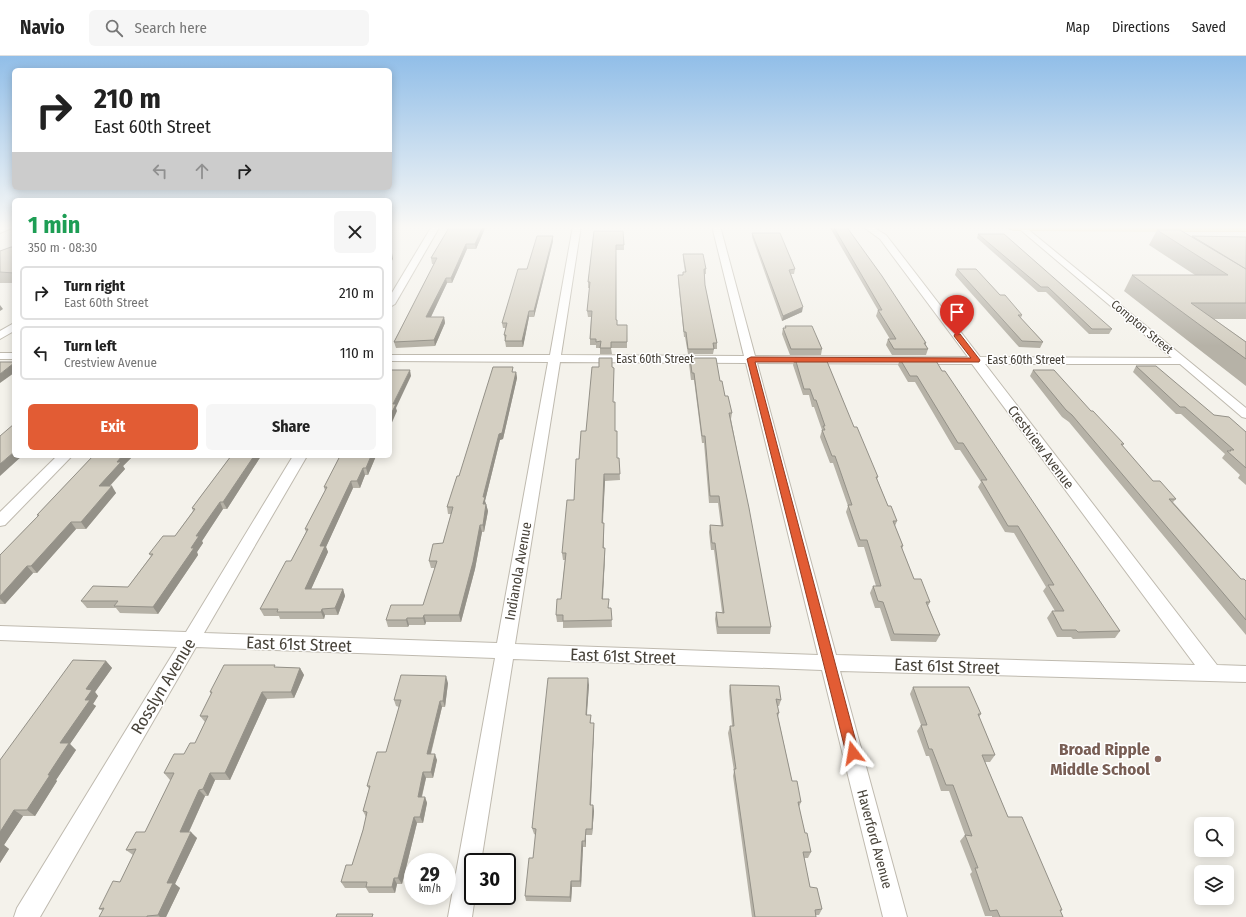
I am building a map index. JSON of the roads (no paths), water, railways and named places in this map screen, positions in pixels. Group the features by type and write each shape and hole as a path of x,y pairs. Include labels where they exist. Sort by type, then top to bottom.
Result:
{"street":[{"path":"392,301 412,266"},
{"name":"Indianola Avenue","path":"460,917 570,266"},
{"name":"Haverford Avenue","path":"727,266 895,917"},
{"name":"Crestview Avenue","path":"906,266 1212,673"},
{"name":"Compton Street","path":"1069,266 1246,413"},
{"path":"0,336 12,327"},
{"path":"0,356 12,356"},
{"name":"East 60th Street","path":"392,358 1183,361"},
{"path":"0,521 63,458"},
{"name":"Rosslyn Avenue","path":"26,917 299,458"},
{"name":"East 61st Street","path":"0,633 829,663 1246,674"}],"place":[{"name":"Broad Ripple Middle School","path":"1158,759"}]}
